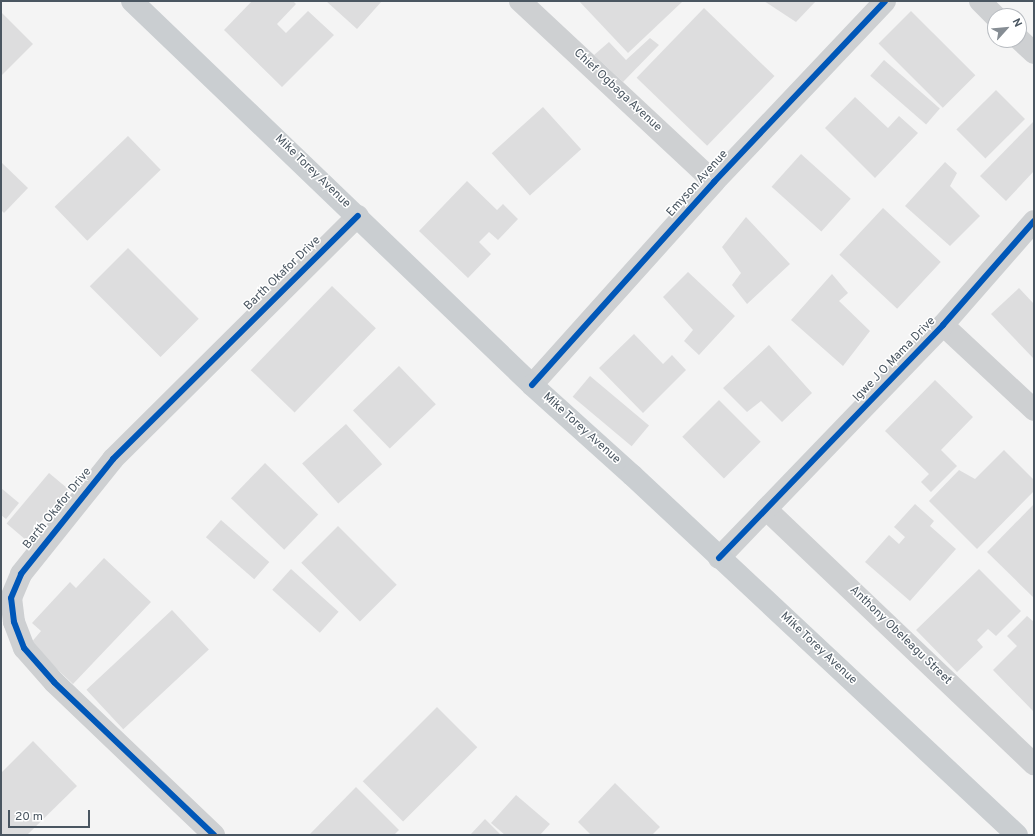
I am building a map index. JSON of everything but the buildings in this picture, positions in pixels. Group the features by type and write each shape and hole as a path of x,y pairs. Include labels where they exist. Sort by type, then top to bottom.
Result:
{"main road":[{"name":"Mike Torey Avenue","path":"132,1 358,216 532,385 1016,835"}],"street":[{"name":"Emyson Avenue","path":"532,385 714,182 885,1"},
{"name":"Chief Ogbaga Avenue","path":"523,2 714,182"},
{"name":"Barth Okafor Drive","path":"214,835 54,682 24,648 14,622 11,598 21,574 113,459 358,216"},
{"name":"Igwe J O Mama Drive","path":"719,558 944,325 1034,221"},
{"path":"944,325 1034,410"},
{"name":"Anthony Obeleagu Street","path":"766,509 1034,764"}],"cycle path":[{"path":"532,385 714,182 885,1"},
{"path":"214,835 54,682 24,648 14,622 11,598 21,574 113,459 358,216"},
{"path":"719,558 943,325 1034,221"}]}
